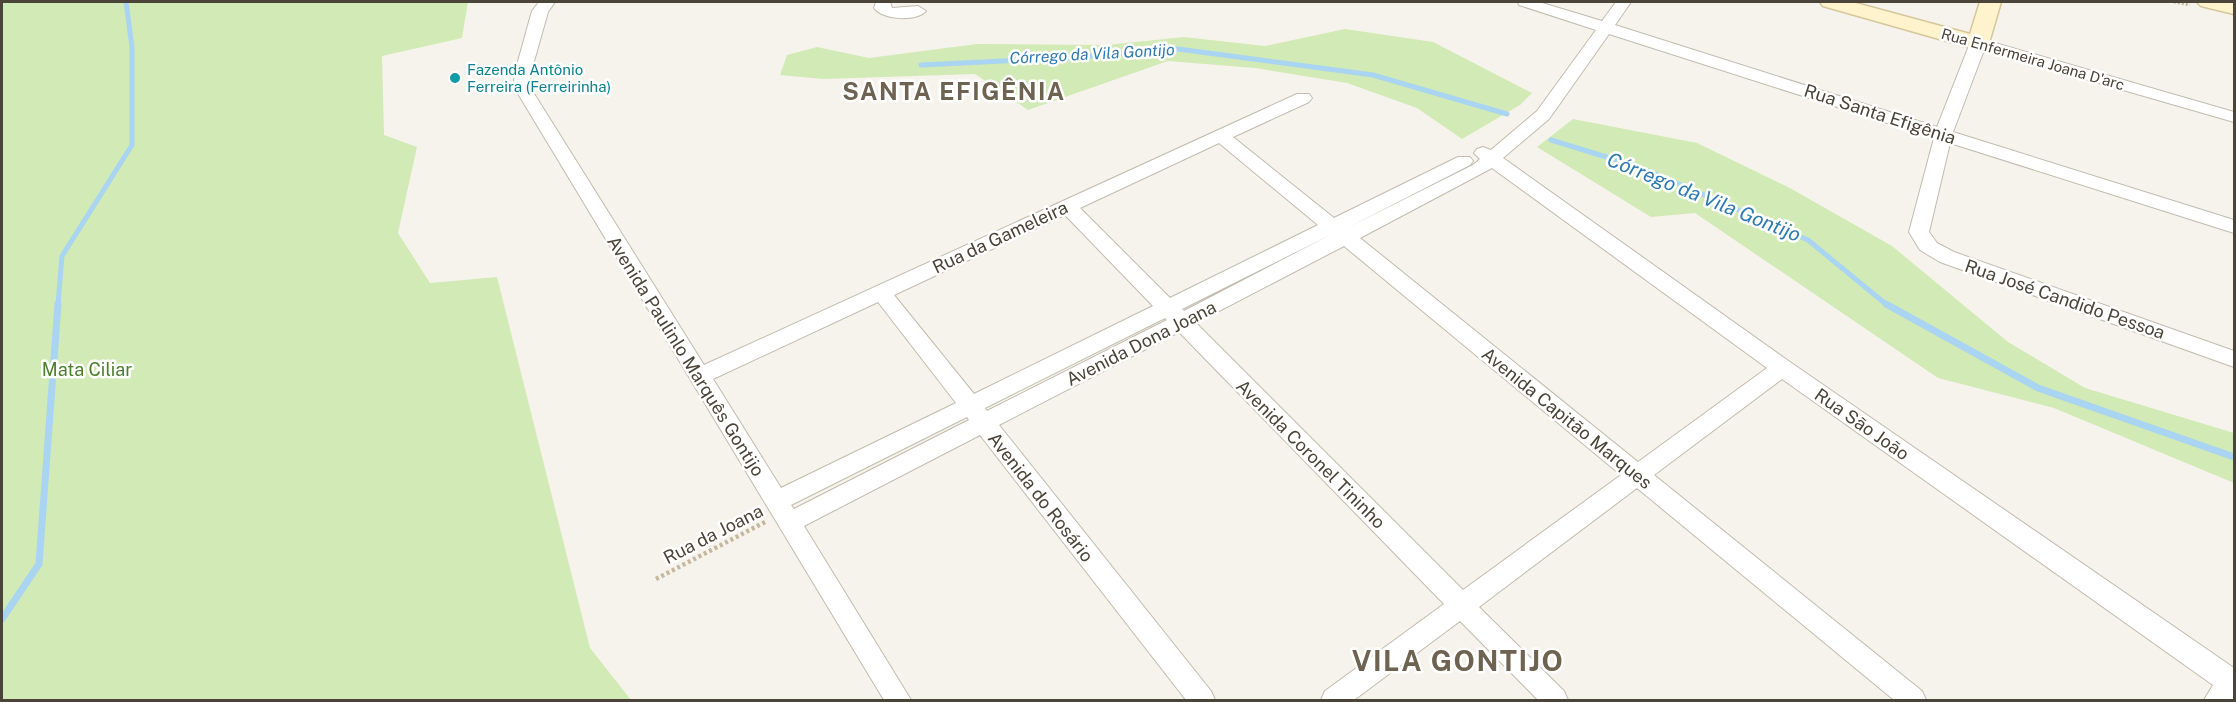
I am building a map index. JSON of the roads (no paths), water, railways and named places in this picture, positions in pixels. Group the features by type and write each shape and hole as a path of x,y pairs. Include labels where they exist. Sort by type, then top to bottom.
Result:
{"main road":[{"name":"Rua Enfermeira Joana D'arc","path":"1830,2 1978,43"},
{"path":"1978,43 1990,2"},
{"path":"2208,2 2235,8"}],"street":[{"name":"Rua Santa Efigênia","path":"1525,2 2235,227"},
{"name":"Avenida Dona Joana","path":"782,513 1339,232 1479,169 1488,156 1509,143 1543,115 1624,2"},
{"name":"Avenida Paulinlo Marquês Gontijo","path":"538,5 523,72 522,82 525,92 898,700"},
{"path":"883,5 888,13 918,11"},
{"name":"Rua Enfermeira Joana D'arc","path":"1978,43 2235,117"},
{"path":"1943,135 1978,43"},
{"name":"Rua da Gameleira","path":"698,377 1303,98"},
{"name":"Avenida Capitão Marques","path":"1220,135 1913,700"},
{"name":"Rua José Candido Pessoa","path":"1943,135 1921,216 1919,232 1922,241 1931,250 2235,359"},
{"name":"Rua São João","path":"1488,156 2230,687"},
{"name":"Avenida Coronel Tininho","path":"1067,206 1555,700"},
{"name":"Avenida do Rosário","path":"881,292 1202,700"},
{"path":"1334,700 1782,368"}],"waterway":[{"path":"58,305 62,256 132,145 132,47 126,2"},
{"name":"Córrego da Vila Gontijo","path":"921,65 1065,58 1178,49 1373,75 1507,114"},
{"name":"Córrego da Vila Gontijo","path":"1551,140 1639,167 1808,240 1887,305"},
{"path":"2,619 39,564 58,304"},
{"name":"Córrego da Vila Gontijo","path":"1886,304 2038,388 2234,457"}],"place":[{"name":"Fazenda Antônio Ferreira (Ferreirinha)","path":"455,78"}],"district":[{"name":"SANTA EFIGÊNIA","path":"954,91"},
{"name":"VILA GONTIJO","path":"1458,660"}],"park label":[{"name":"Mata Ciliar","path":"87,369"}]}
